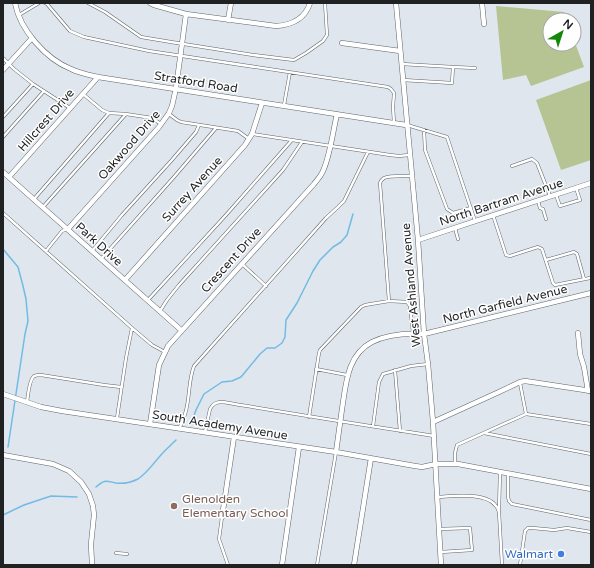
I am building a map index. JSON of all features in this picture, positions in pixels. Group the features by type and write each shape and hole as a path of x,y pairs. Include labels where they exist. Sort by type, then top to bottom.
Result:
{"street":[{"name":"Stratford Road","path":"15,3 18,15 32,38 49,56 71,70 98,77 406,125"},
{"path":"150,3 186,14 276,26 291,24 302,17 310,3"},
{"path":"228,20 231,3"},
{"name":"West Ashland Avenue","path":"396,3 406,125 418,240 424,334 433,422 441,565"},
{"path":"482,3 484,24"},
{"name":"Oakwood Drive","path":"68,229 169,113 176,88 186,14"},
{"path":"3,70 32,38"},
{"path":"342,43 400,51"},
{"name":"Hillcrest Drive","path":"9,177 98,77"},
{"name":"Surrey Avenue","path":"125,280 249,139 262,103"},
{"name":"Crescent Drive","path":"150,424 159,365 164,352 181,330 320,176 326,165 337,114"},
{"name":"Park Drive","path":"3,172 181,330"},
{"name":"North Bartram Avenue","path":"418,240 591,183"},
{"name":"North Garfield Avenue","path":"336,452 347,375 353,360 366,346 372,342 388,336 424,334 591,293"},
{"path":"433,422 525,381 589,391 580,354 578,333"},
{"name":"South Academy Avenue","path":"3,394 41,407 336,452 422,467 436,464 455,464 591,489"},
{"path":"222,517 234,437"},
{"path":"282,565 299,447"},
{"path":"3,455 53,464 69,471 81,482 89,494 93,506 94,515 91,544 92,565"},
{"path":"354,565 371,458"}],"lane":[{"path":"18,15 38,3"},
{"path":"45,3 70,31 84,37 131,48 392,89 394,93 394,123"},
{"path":"88,3 105,12 141,36 150,39 294,60 323,41 327,35 325,3"},
{"path":"3,58 33,84 70,108"},
{"path":"401,64 475,68"},
{"path":"402,80 452,83 453,67"},
{"path":"284,106 290,72"},
{"path":"3,117 33,84"},
{"path":"3,137 44,91"},
{"path":"83,94 102,110 109,113 152,118 161,124"},
{"path":"34,199 109,113"},
{"path":"169,113 181,122 238,131 249,139"},
{"path":"43,207 126,114"},
{"path":"92,251 196,132 199,125"},
{"path":"406,125 447,137 475,221"},
{"path":"100,259 216,128"},
{"path":"424,130 425,150 447,209 453,213 471,208"},
{"path":"252,134 368,152 399,156 409,155"},
{"path":"148,301 292,140"},
{"path":"160,312 179,285 283,170 302,142"},
{"path":"178,429 185,415 194,366 331,212 344,201 368,152"},
{"path":"512,166 532,159 538,163 550,196"},
{"path":"389,301 380,183 384,178 388,177 411,176"},
{"path":"556,194 560,206 580,200 576,188"},
{"path":"538,200 540,208 543,209 546,219"},
{"path":"3,213 132,328 152,345 164,352"},
{"path":"493,215 506,255 510,256 538,247 542,248 553,283 555,285 591,278"},
{"path":"455,228 458,239"},
{"path":"46,251 62,231 68,229"},
{"path":"546,260 574,252 578,254 584,279"},
{"path":"242,264 266,286"},
{"path":"309,417 320,350 357,310 365,305 389,301 406,302 410,306 413,334"},
{"path":"117,418 132,328"},
{"path":"373,426 379,382 383,374 411,366 428,364"},
{"path":"316,369 347,375"},
{"path":"396,370 400,431"},
{"path":"27,403 31,382 36,375 122,387"},
{"path":"520,382 526,414"},
{"path":"205,433 210,409 214,403 223,402 434,436"},
{"path":"455,464 455,452 457,445 526,414 591,424"},
{"path":"483,433 591,454"},
{"path":"317,565 336,452"},
{"path":"500,472 499,512 502,565"},
{"path":"508,474 508,498 512,504 591,520"},
{"path":"437,497 479,497 493,503 499,512"},
{"path":"222,517 219,539 228,565"},
{"path":"439,529 470,528 472,550 440,552"},
{"path":"520,565 525,532 528,528 554,530 567,528 591,532"},
{"path":"116,553 127,554"}],"green space":[{"path":"496,6 564,12 542,12 542,52 578,52 584,67 531,86 526,75 503,80"},
{"path":"591,80 591,160 561,170 536,100"}],"waterway":[{"path":"191,424 204,394 222,382 232,381 241,377 260,354 267,348 275,348 282,343 285,337 286,320 320,260 347,235 353,214"},
{"path":"3,249 18,267 26,299 28,321 8,447"},
{"path":"96,487 106,481 122,483 138,479 176,440"},
{"path":"3,515 24,505 51,496 77,497"}],"place":[{"name":"Glenolden Elementary School","path":"174,506"},
{"name":"Walmart","path":"561,554"}]}
